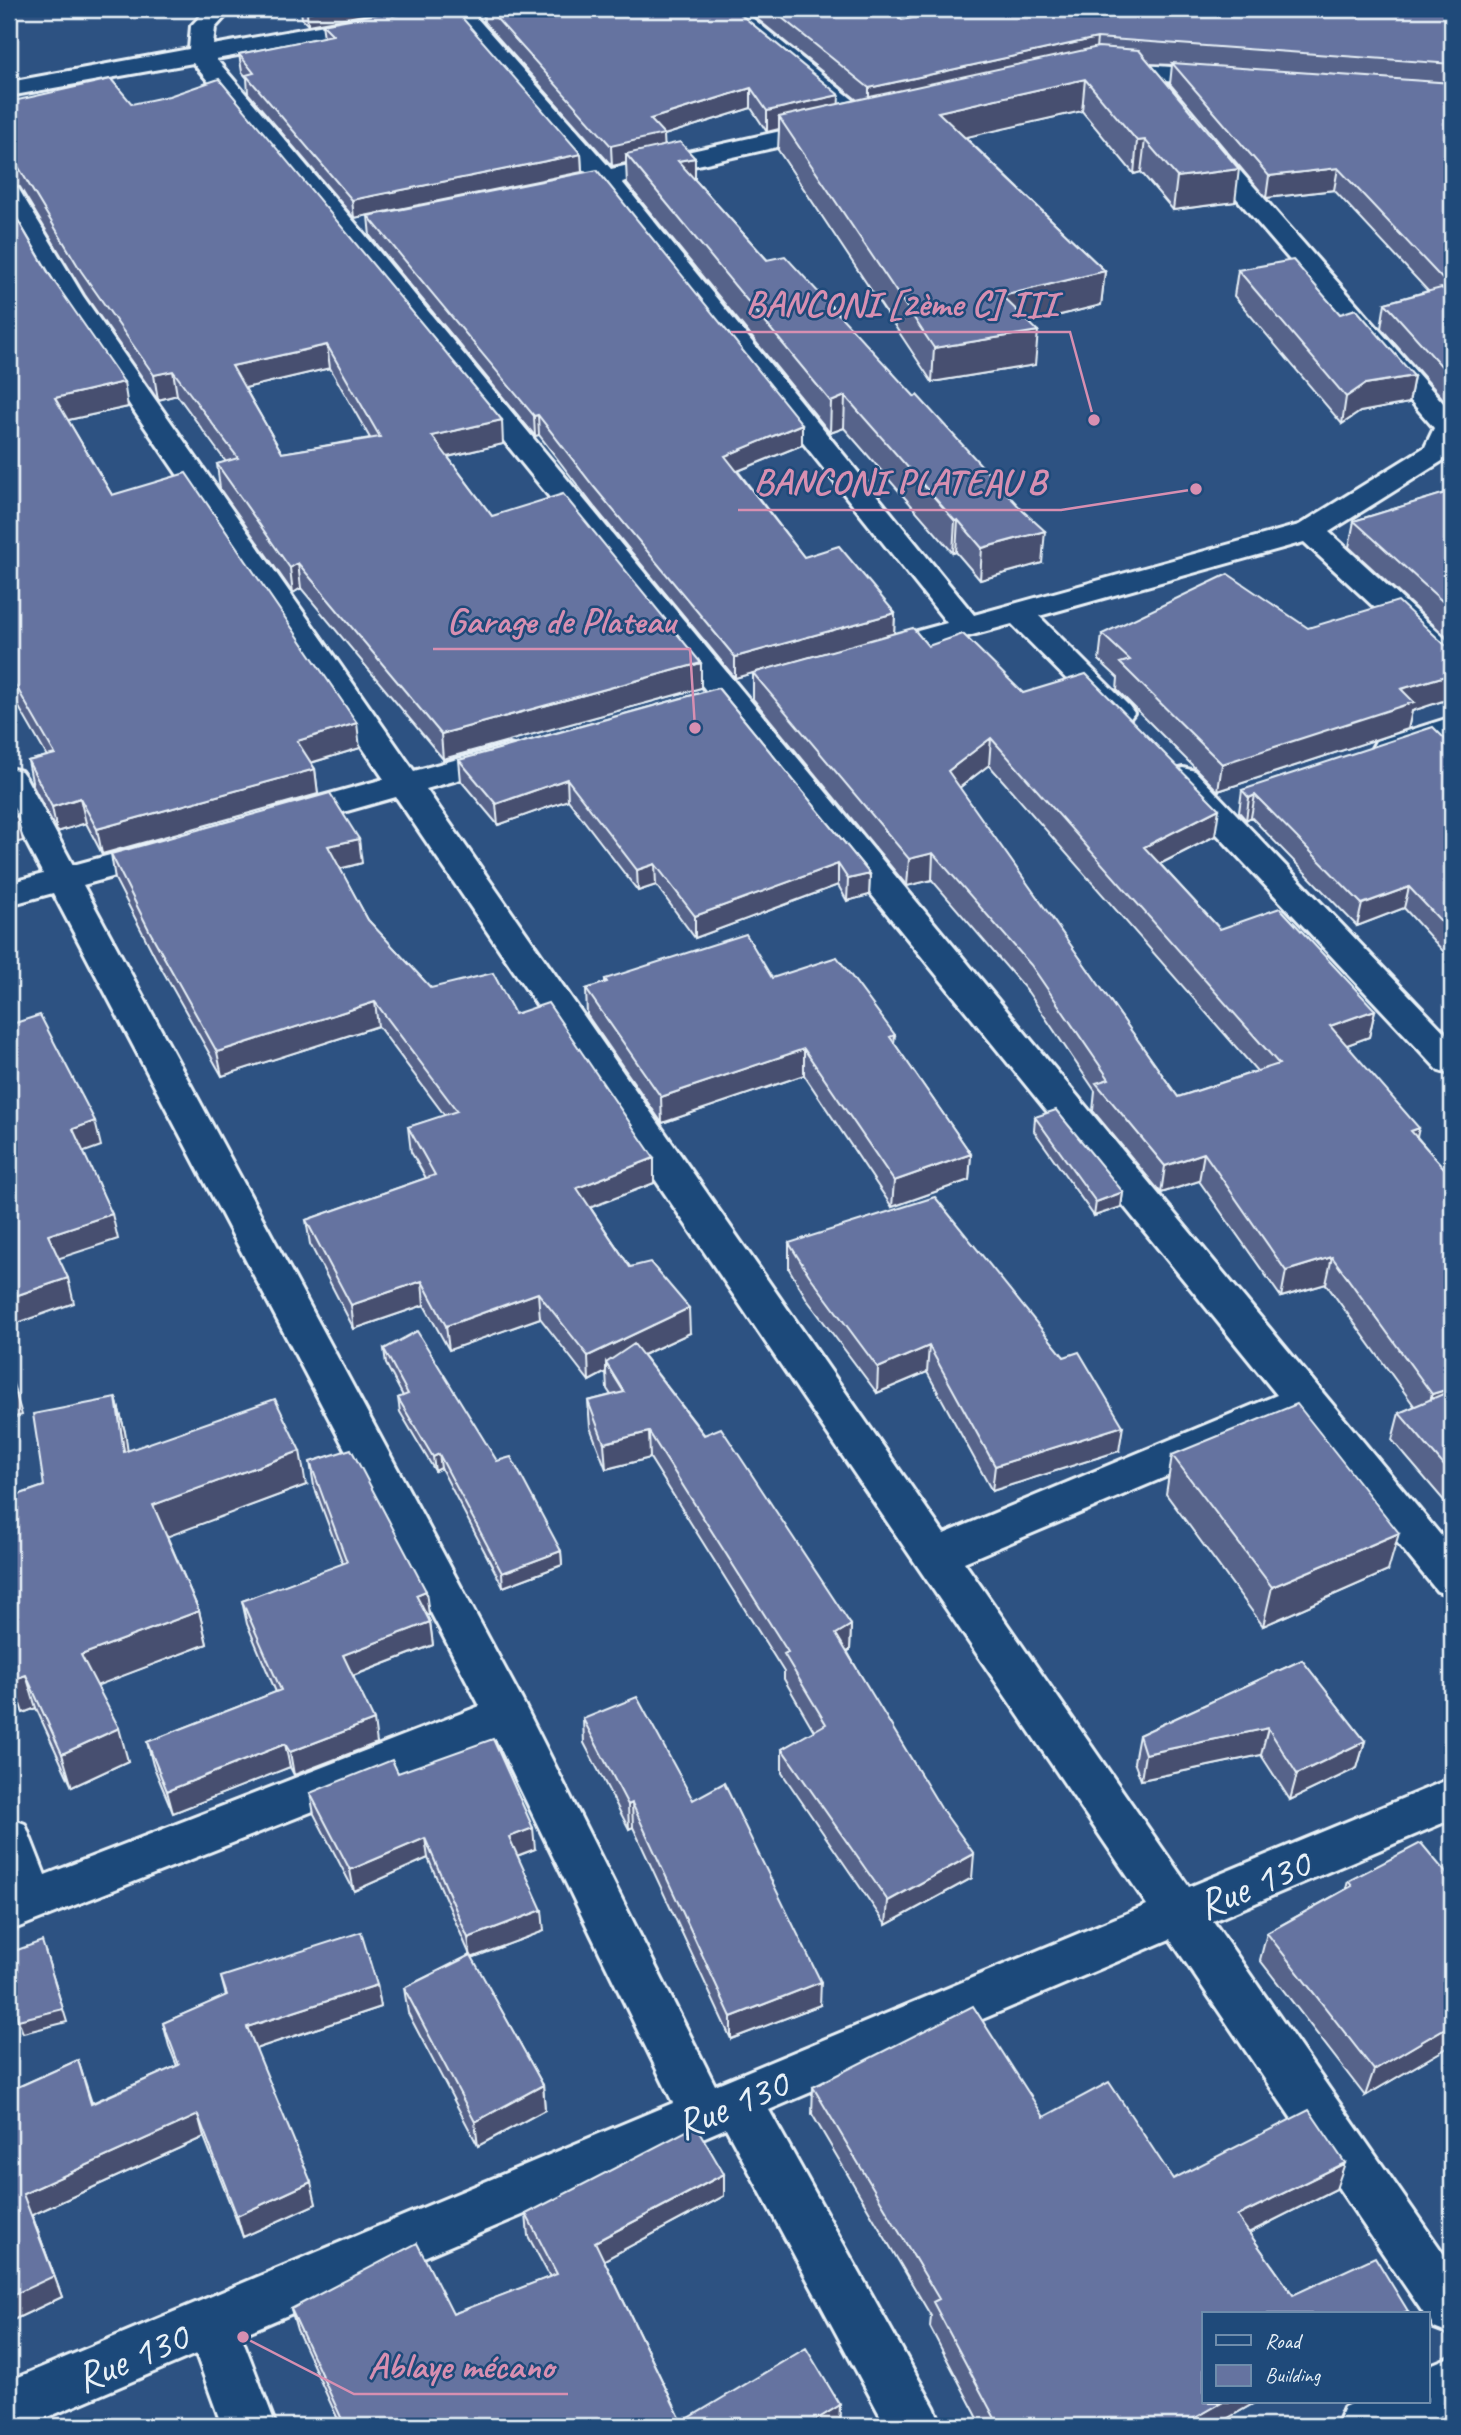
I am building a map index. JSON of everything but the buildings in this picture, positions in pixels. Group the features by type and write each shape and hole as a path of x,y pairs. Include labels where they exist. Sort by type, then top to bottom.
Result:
{"street":[{"path":"220,9 203,26 200,56 360,228 727,694 1452,1579"},
{"path":"731,9 863,120"},
{"path":"443,10 467,21 605,178 967,627"},
{"path":"9,89 397,19"},
{"path":"847,660 1310,531 1448,439 1212,156 1132,71 1251,80"},
{"path":"527,195 891,114"},
{"path":"9,194 71,296 1452,2310"},
{"path":"1310,531 1452,662"},
{"path":"1018,613 1153,748 1223,802 1452,1062"},
{"path":"1363,756 1452,727"},
{"path":"261,824 540,746"},
{"path":"9,778 507,1715 720,2107 915,2426"},
{"path":"9,894 194,842"},
{"path":"935,1556 1306,1400"},
{"path":"9,1838 20,1906 507,1715"},
{"name":"Rue 130","path":"9,2407 1452,1798"},
{"path":"211,2323 249,2426"},
{"path":"1430,2393 1452,2382"},
{"path":"1363,2426 1408,2404"}],"place":[{"name":"BANCONI [2ème C] III","path":"1094,420"},
{"name":"BANCONI PLATEAU B","path":"1196,489"},
{"name":"Garage de Plateau","path":"695,728"},
{"name":"Ablaye mécano","path":"243,2337"}]}
